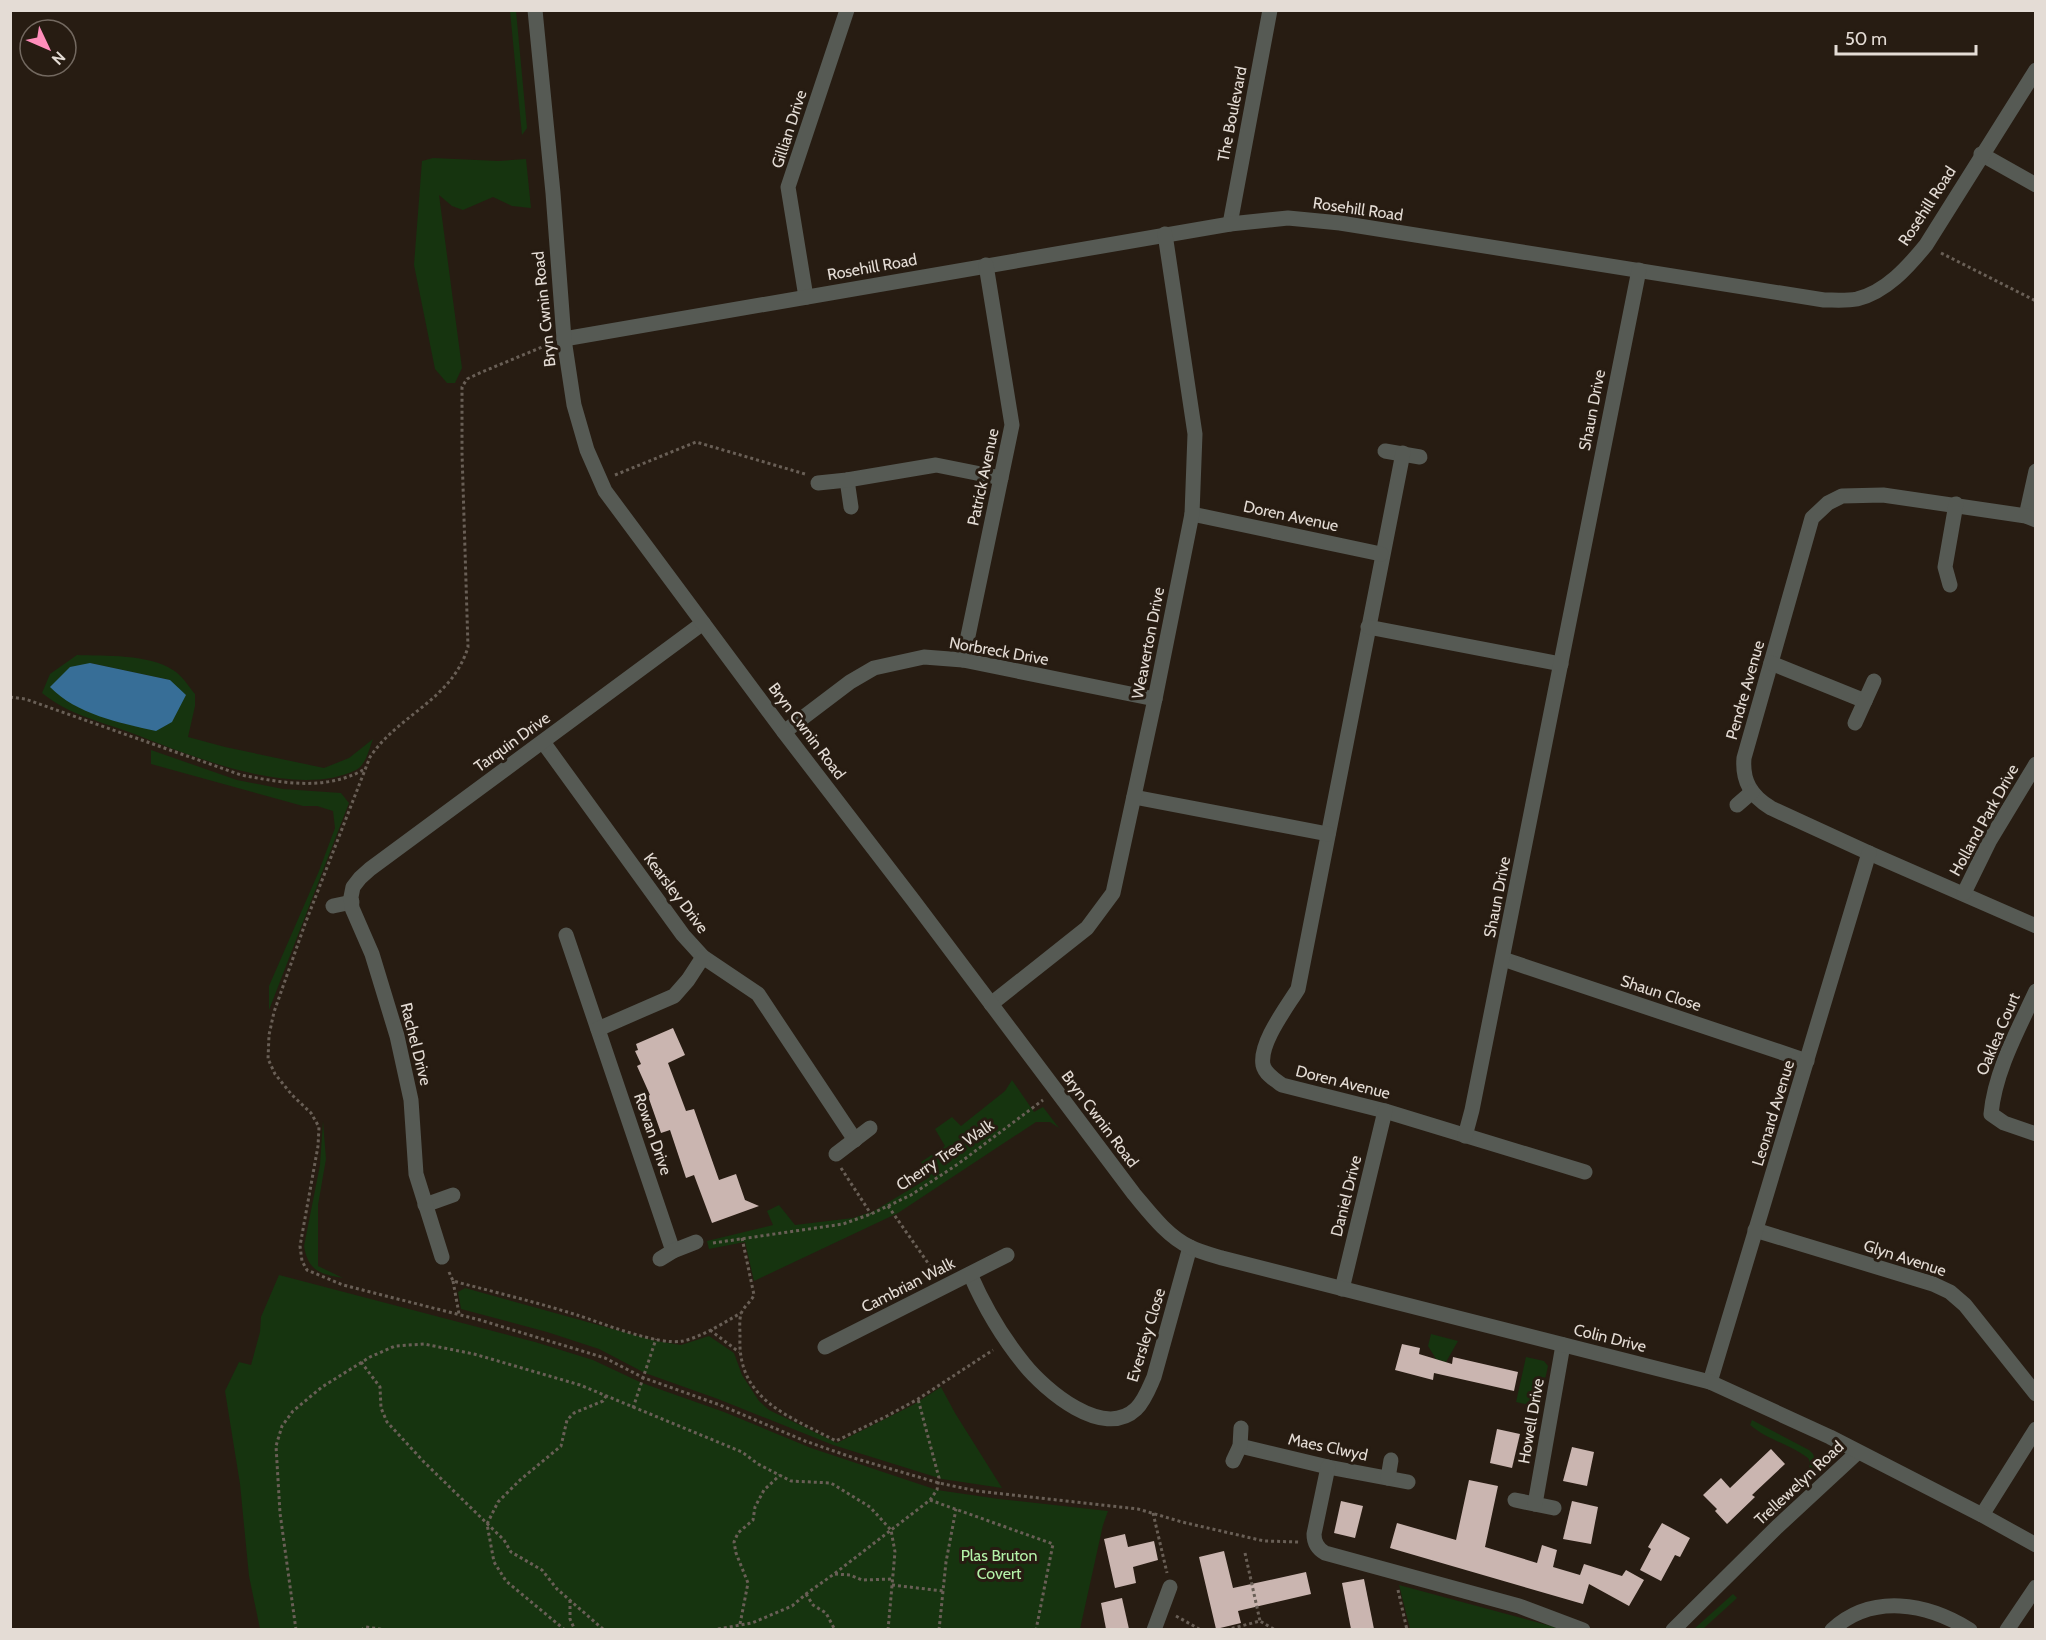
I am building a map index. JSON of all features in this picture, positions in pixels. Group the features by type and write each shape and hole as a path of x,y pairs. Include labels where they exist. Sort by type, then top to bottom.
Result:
{"street":[{"name":"Bryn Cwnin Road","path":"535,10 553,193 558,341 587,450 605,491 784,732 1134,1194 1159,1223 1175,1238 1190,1247 1222,1258 1342,1289"},
{"name":"Gillian Drive","path":"806,297 788,187 847,10"},
{"name":"The Boulevard","path":"1230,224 1270,10"},
{"name":"Rosehill Road","path":"558,341 1165,234 1288,218 1340,223 1824,300 1857,299 1885,286 1908,267 1926,245 1981,154 2036,70"},
{"path":"1981,154 2036,185"},
{"name":"Weaverton Drive","path":"991,1004 1088,928 1113,893 1192,514 1195,434 1165,234"},
{"name":"Patrick Avenue","path":"963,660 1012,425 986,265"},
{"name":"Shaun Drive","path":"1465,1136 1503,959 1638,270"},
{"path":"1385,451 1420,457"},
{"name":"Doren Avenue","path":"1402,453 1298,989 1267,1038 1263,1065 1270,1077 1282,1085 1385,1111 1585,1172"},
{"path":"818,483 936,465 1001,478"},
{"path":"2031,518 2036,471"},
{"path":"847,480 851,507"},
{"name":"Pendre Avenue","path":"1752,792 1745,780 1744,758 1812,518 1828,503 1842,496 1883,495 1956,504 2031,518"},
{"path":"1950,585 1945,567 1956,504"},
{"name":"Doren Avenue","path":"1192,514 1382,554"},
{"name":"Tarquin Drive","path":"351,900 353,887 360,878 703,622"},
{"path":"1368,627 1561,664"},
{"name":"Norbreck Drive","path":"784,732 849,682 874,668 924,657 963,660 1155,699"},
{"path":"1771,663 1865,701"},
{"path":"1855,723 1874,681"},
{"name":"Kearsley Drive","path":"543,742 683,935 704,957 758,994 855,1140"},
{"name":"Holland Park Drive","path":"1964,893 1990,840 2036,764"},
{"path":"1737,805 1752,792 1771,808 1869,854 2036,926"},
{"path":"1134,797 1328,834"},
{"name":"Leonard Avenue","path":"1710,1382 1869,854"},
{"path":"333,906 351,900"},
{"name":"Rachel Drive","path":"351,900 372,954 397,1036 411,1100 416,1174 442,1257"},
{"name":"Rowan Drive","path":"566,935 598,1029 666,1255 696,1242"},
{"path":"598,1029 674,996 704,957"},
{"name":"Shaun Close","path":"1503,959 1807,1061"},
{"name":"Oaklea Court","path":"2036,991 1999,1074 1992,1096 1991,1114 2004,1123 2036,1134"},
{"name":"Daniel Drive","path":"1342,1289 1385,1111"},
{"path":"836,1154 870,1128"},
{"path":"425,1205 453,1195"},
{"name":"Glyn Avenue","path":"1755,1230 1933,1284 1950,1292 1965,1305 2036,1394"},
{"name":"Eversley Close","path":"969,1274 983,1304 1025,1366 1060,1399 1089,1414 1116,1418 1128,1415 1138,1408 1154,1377 1190,1247"},
{"name":"Cambrian Walk","path":"825,1347 1007,1256"},
{"name":"Colin Drive","path":"1342,1289 1710,1382 1858,1452"},
{"name":"Howell Drive","path":"1535,1504 1563,1345"},
{"path":"1233,1461 1240,1446 1241,1428"},
{"path":"1982,1515 2036,1429"},
{"name":"Maes Clwyd","path":"1240,1446 1328,1467 1408,1482"},
{"name":"Trellewelyn Road","path":"1673,1629 1777,1527 1858,1452 2036,1545"},
{"path":"1388,1478 1391,1460"},
{"path":"1328,1467 1314,1534 1317,1545 1325,1553 1519,1606 1584,1629"},
{"path":"1515,1500 1554,1508"},
{"path":"1154,1629 1170,1587"},
{"path":"2007,1629 2036,1587"},
{"path":"1832,1629 1855,1614 1879,1605 1904,1605 1953,1619 1970,1629"}],"path":[{"path":"1926,245 2036,301"},
{"path":"558,341 467,379 462,387 468,647 460,668 450,683 386,738 370,757 363,770 274,1012 268,1059 292,1095 311,1113 319,1127 314,1172 300,1246 302,1261 307,1270 343,1285 459,1314 605,1358 644,1378 720,1405 805,1441 856,1459 939,1483 977,1491 1138,1509 1264,1540 1317,1545"},
{"path":"601,481 696,442 811,475 818,483"},
{"path":"10,697 25,699 241,775 273,781 322,784 350,777 363,770"},
{"name":"Cherry Tree Walk","path":"696,1242 711,1244 843,1224 871,1215 911,1195 958,1164 1056,1090"},
{"path":"836,1154 834,1155 871,1215"},
{"path":"888,1206 944,1287"},
{"path":"453,1281 577,1315 612,1328 657,1339 683,1341 710,1330 741,1313 752,1301 754,1295 742,1238"},
{"path":"442,1257 453,1281 459,1314"},
{"path":"741,1313 739,1352 754,1388 761,1398 771,1407 836,1441 918,1399 1007,1341"},
{"path":"710,1330 739,1352"},
{"path":"633,1408 657,1339"},
{"path":"296,1629 280,1513 276,1446 282,1426 293,1411 361,1362 395,1346 424,1344 494,1360 580,1385 742,1452 758,1464 791,1481 831,1483 870,1507 891,1530 895,1552 888,1629"},
{"path":"361,1362 380,1387 381,1408 387,1422 504,1540 511,1552 542,1570 557,1589 604,1629"},
{"path":"565,1629 506,1581 494,1562 487,1524 498,1502 520,1480 561,1446 567,1420 574,1413 603,1401 606,1396"},
{"path":"712,1629 752,1623 792,1606 930,1500 938,1490 939,1483 918,1399"},
{"path":"740,1625 748,1583 734,1542 738,1533 753,1520 755,1507 764,1490 780,1475"},
{"path":"930,1500 1053,1544 1036,1629"},
{"path":"939,1629 956,1509"},
{"path":"1153,1513 1170,1587"},
{"path":"1245,1553 1260,1622"},
{"path":"1394,1572 1407,1629"},
{"path":"834,1574 850,1575 862,1580 892,1579"},
{"path":"892,1585 943,1591"},
{"path":"806,1594 813,1605 826,1613 836,1629"},
{"path":"570,1600 570,1619 574,1629"},
{"path":"1162,1608 1201,1629"},
{"path":"1226,1629 1260,1622 1275,1629"},
{"path":"361,1629 366,1627 387,1629"}],"green space":[{"path":"510,11 516,11 527,128 522,135"},
{"path":"433,158 498,161 526,159 531,208 512,206 493,197 463,210 452,206 439,195 462,368 455,383 447,383 435,369 414,265 422,161"},
{"path":"77,655 139,658 152,661 173,670 195,694 195,706 188,737 324,768 349,758 373,739 365,761 359,768 331,778 303,780 242,771 181,752 73,712 42,693 50,674","holes":["90,663 170,680 125,724 109,718"]},
{"path":"151,750 237,780 283,789 341,793 349,803 269,1010 269,986 319,871 335,828 333,811 317,806 303,806 151,764"},
{"path":"1012,1080 1034,1112 1043,1107 1059,1128 1050,1122 1036,1122 898,1213 754,1281 745,1242 709,1249 707,1241 773,1225 767,1211 779,1205 795,1225 853,1218 874,1211 930,1177 921,1162 945,1146 935,1129 952,1117 961,1126 1005,1091"},
{"path":"323,1121 326,1159 318,1205 318,1266 343,1278 316,1270 309,1261 304,1246 320,1165"},
{"name":"Plas Bruton Covert","path":"279,1275 535,1342 593,1360 642,1383 724,1412 811,1448 937,1490 1108,1511 1080,1629 260,1629 249,1576 240,1484 225,1391 239,1362 251,1365 260,1332 261,1317"},
{"path":"465,1288 656,1341 681,1345 709,1336 734,1353 742,1375 759,1401 769,1410 837,1443 913,1405 941,1387 1002,1488 942,1479 833,1445 718,1399 645,1373 599,1349 547,1332 461,1309 458,1292"},
{"path":"1431,1334 1458,1341 1446,1362 1436,1359 1428,1346"},
{"path":"1526,1357 1544,1361 1548,1366 1539,1407 1516,1402"},
{"path":"1752,1420 1813,1454 1815,1469 1808,1477 1804,1474 1810,1463 1808,1458 1757,1430 1750,1425"},
{"path":"1399,1585 1562,1629 1410,1629"},
{"path":"1733,1594 1737,1598 1703,1629 1694,1629"}],"water":[{"path":"90,663 170,680 186,695 172,722 156,731 99,716 72,704 50,687 70,667"}],"building":[{"path":"673,1028 685,1055 668,1063 686,1111 694,1109 719,1180 736,1174 745,1200 759,1206 712,1223 694,1175 686,1178 670,1130 661,1133 648,1096 650,1095 637,1066 641,1064 635,1051 638,1050 636,1044"},
{"path":"1402,1344 1420,1348 1419,1354 1452,1364 1453,1357 1518,1372 1514,1391 1434,1373 1433,1380 1395,1370"},
{"path":"1497,1429 1520,1434 1512,1468 1490,1463"},
{"path":"1572,1447 1594,1452 1587,1486 1563,1481"},
{"path":"1771,1449 1785,1464 1752,1495 1755,1497 1727,1524 1715,1511 1717,1509 1703,1495 1721,1478 1730,1488"},
{"path":"1469,1480 1498,1486 1485,1547 1537,1563 1542,1545 1557,1550 1553,1567 1580,1575 1584,1564 1622,1576 1626,1570 1644,1580 1629,1606 1589,1584 1583,1604 1390,1548 1397,1523 1456,1540"},
{"path":"1341,1501 1363,1506 1355,1538 1334,1533"},
{"path":"1572,1501 1598,1507 1591,1544 1563,1539"},
{"path":"1662,1523 1690,1538 1680,1557 1675,1555 1661,1581 1640,1570 1651,1549 1648,1547"},
{"path":"1125,1534 1128,1547 1154,1541 1158,1560 1133,1567 1136,1583 1115,1588 1104,1539"},
{"path":"1224,1551 1233,1588 1306,1572 1311,1594 1238,1611 1241,1623 1216,1629 1199,1557"},
{"path":"1364,1579 1374,1629 1351,1629 1342,1583"},
{"path":"1122,1598 1129,1629 1106,1629 1101,1603"}]}
